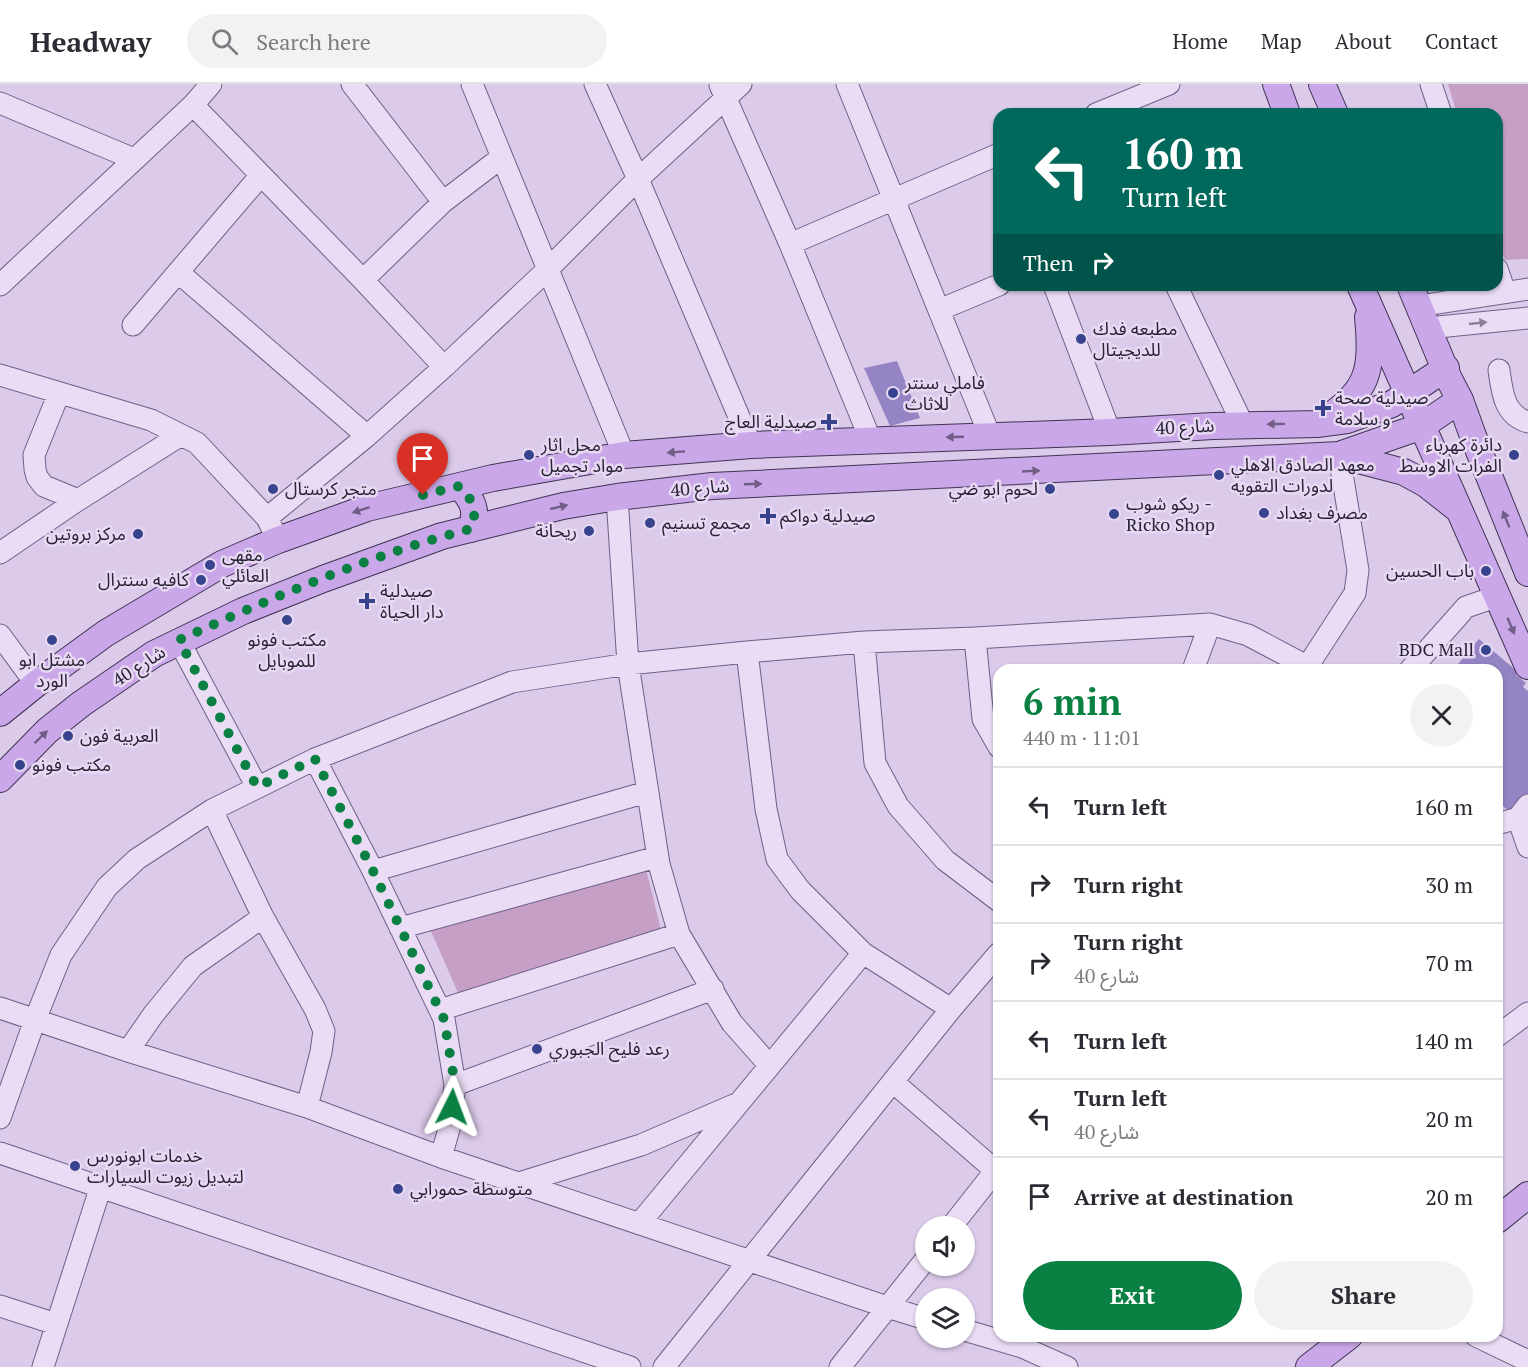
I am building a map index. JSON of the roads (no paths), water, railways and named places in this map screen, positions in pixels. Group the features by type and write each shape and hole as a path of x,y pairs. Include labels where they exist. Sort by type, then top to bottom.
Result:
{"main road":[{"path":"1276,84 1285,108"},
{"path":"1322,84 1332,108"},
{"path":"1363,293 1528,666"},
{"path":"1317,424 1346,404 1364,382 1369,368 1371,348 1363,293"},
{"path":"1428,309 1452,386 1460,400 1528,573"},
{"name":"شارع 40","path":"0,713 106,633 222,564 272,529 516,474 624,455 751,445 1317,424 1347,420 1392,404 1446,368"},
{"name":"شارع 40","path":"0,779 48,731 81,704 154,654 179,640 323,579 442,536 563,506 712,486 1339,455 1422,426 1460,400"},
{"path":"1339,455 1404,472 1434,490 1462,513"},
{"path":"516,474 512,497 525,516"},
{"path":"460,486 471,498 475,507 475,518 471,529"},
{"path":"1503,1216 1525,1203"},
{"path":"1309,1367 1341,1342"}],"street":[{"path":"0,285 193,105 211,84"},
{"path":"352,84 443,202"},
{"path":"472,84 624,455"},
{"path":"595,84 751,445"},
{"path":"1111,108 1169,84"},
{"path":"1431,84 1439,108"},
{"path":"852,86 894,198 990,436"},
{"path":"0,375 151,420 197,443 272,529 367,436 547,270 728,88 871,441"},
{"path":"0,103 134,159"},
{"path":"193,105 444,367"},
{"path":"363,280 443,202 502,157"},
{"path":"790,244 993,157"},
{"path":"133,325 261,175"},
{"path":"178,272 367,436"},
{"path":"1503,286 1505,292"},
{"path":"939,310 993,288"},
{"path":"1428,309 1528,289"},
{"path":"1056,291 1110,432"},
{"path":"1179,291 1243,425"},
{"path":"1428,309 1528,318"},
{"path":"1498,370 1501,390 1509,411 1519,419 1528,422"},
{"path":"59,393 34,455 35,469 37,477 44,486 78,500"},
{"path":"0,552 181,435"},
{"path":"1314,664 1355,593 1358,570 1339,455"},
{"path":"617,497 628,664 657,857 679,934 732,1023 769,1065"},
{"path":"1415,664 1466,607 1498,596"},
{"path":"0,1118 61,955 107,886 137,859 212,810 315,759 512,682 628,664 864,642 1210,624 1248,635 1302,664"},
{"path":"1195,664 1210,624"},
{"path":"975,638 983,718 993,736"},
{"path":"179,640 257,787"},
{"path":"864,642 875,763 898,806 945,860 993,896"},
{"path":"3,647 36,684"},
{"path":"747,652 766,809 777,859 800,890 863,953 951,1009"},
{"path":"315,759 373,871 444,1019 455,1085 449,1129 441,1157"},
{"path":"373,871 647,792"},
{"path":"212,810 263,917 315,1009 324,1031 307,1107"},
{"path":"1503,821 1523,812 1528,846"},
{"path":"400,928 657,857"},
{"path":"128,1052 153,1015 193,966 263,917"},
{"path":"440,1010 679,934"},
{"path":"639,1224 863,953"},
{"path":"664,1367 951,1009 993,960"},
{"path":"455,1085 713,989"},
{"path":"0,1008 128,1052 307,1107 441,1157 915,1315"},
{"path":"1503,1032 1528,1013"},
{"path":"893,1082 993,1166"},
{"path":"519,1183 641,1144 737,1104"},
{"path":"0,1153 630,1367"},
{"path":"960,1216 993,1174"},
{"path":"44,1367 101,1186"},
{"path":"979,1191 993,1197"},
{"path":"840,1367 915,1273"},
{"path":"0,1306 56,1324"},
{"path":"975,1333 993,1338"},
{"path":"1005,1342 1067,1367"},
{"path":"1486,1342 1520,1362"}],"place":[{"name":"مطبعه فدك للديجيتال","path":"1081,339"},
{"name":"فاملي سنتر للاثاث","path":"893,393"},
{"name":"صيدلية صحة و سلامة","path":"1323,408"},
{"name":"صيدلية العاج","path":"829,422"},
{"name":"محل اثار مواد تجميل","path":"529,455"},
{"name":"دائرة كهرباء الفرات الاوسط","path":"1514,455"},
{"name":"معهد الصادق الاهلي لدورات التقويه","path":"1219,475"},
{"name":"متجر كرستال","path":"273,489"},
{"name":"لحوم ابو ضي","path":"1050,489"},
{"name":"مصرف بغداد","path":"1264,513"},
{"name":"ريكو شوب - Ricko Shop","path":"1114,514"},
{"name":"صيدلية دواكم","path":"768,516"},
{"name":"مجمع تسنيم","path":"650,523"},
{"name":"ريحانة","path":"589,531"},
{"name":"مركز بروتين","path":"138,534"},
{"name":"مقهى العائلي","path":"210,565"},
{"name":"باب الحسين","path":"1486,571"},
{"name":"كافيه سنترال","path":"201,580"},
{"name":"صيدلية دار الحياة","path":"367,601"},
{"name":"مكتب فونو للموبايل","path":"287,620"},
{"name":"مشتل ابو الورد","path":"52,640"},
{"name":"BDC Mall","path":"1486,650"},
{"name":"العربية فون","path":"68,736"},
{"name":"مكتب فونو","path":"20,765"},
{"name":"رعد فليح الجبوري","path":"537,1049"},
{"name":"خدمات ابونورس لتبديل زيوت السيارات","path":"75,1166"},
{"name":"متوسطة حمورابي","path":"398,1189"}]}
